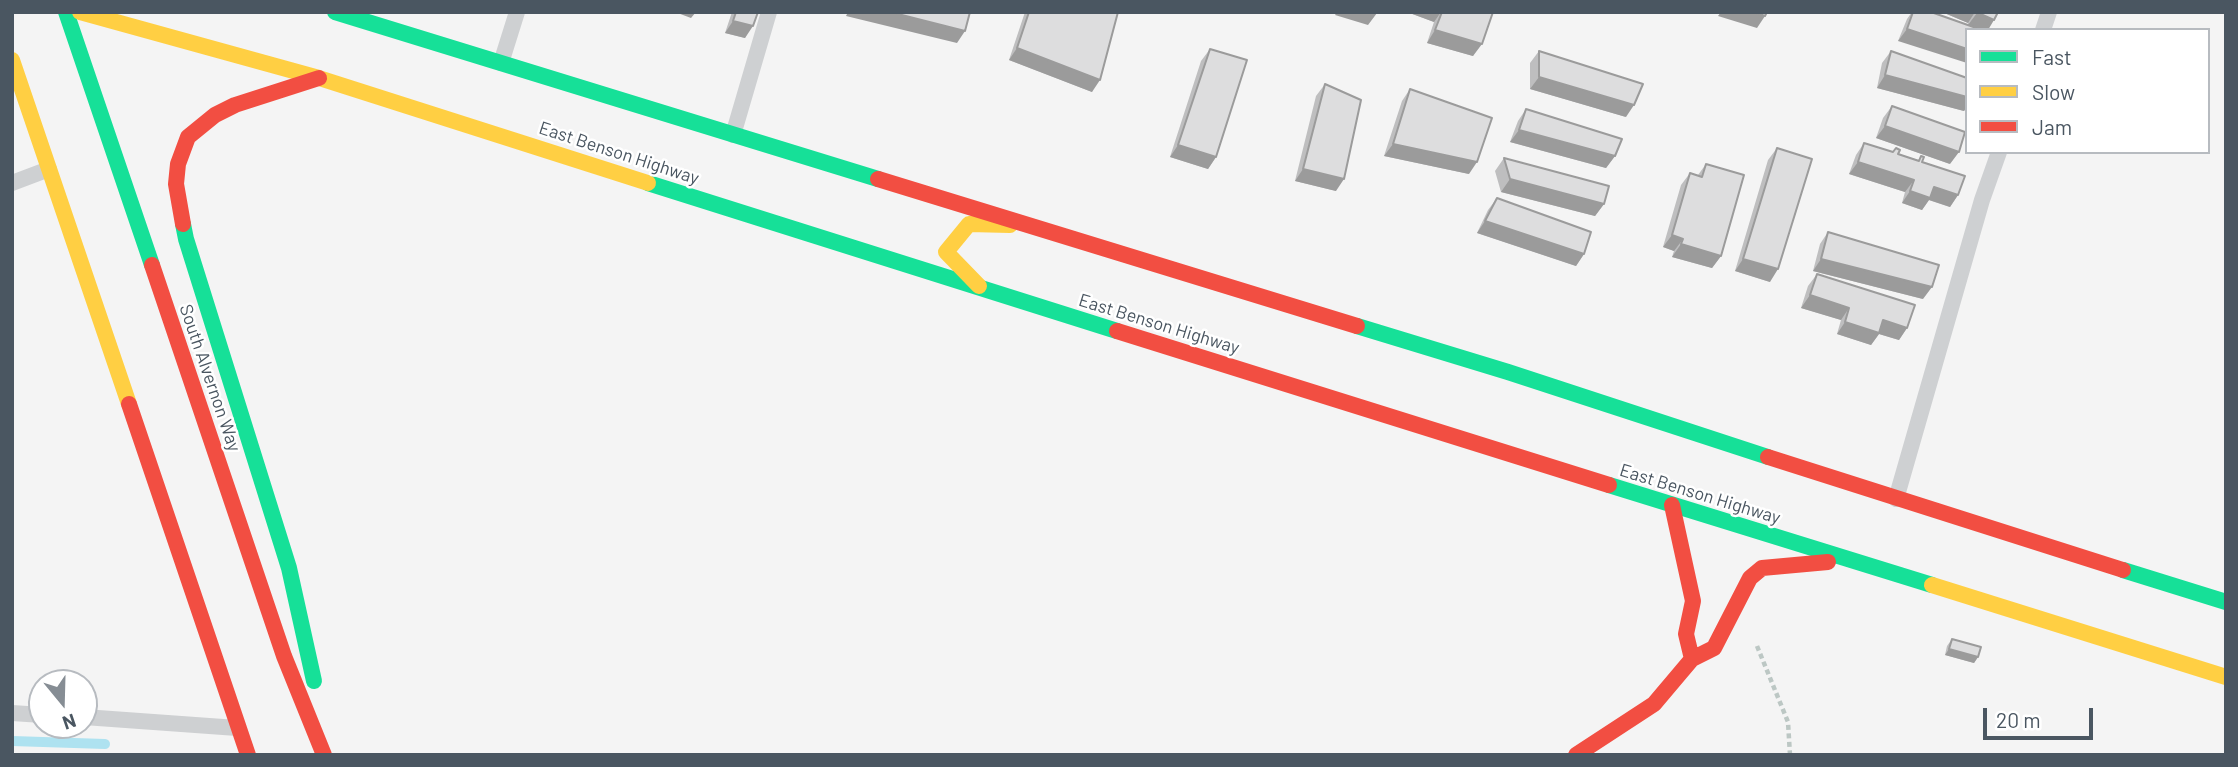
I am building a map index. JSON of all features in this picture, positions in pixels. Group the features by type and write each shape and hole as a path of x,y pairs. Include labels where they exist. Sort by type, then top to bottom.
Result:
{"main road":[{"name":"South Alvernon Way","path":"66,12 284,656 324,755"},
{"name":"East Benson Highway","path":"80,12 319,78 980,288 2226,677"},
{"path":"335,12 1495,368 1896,499 2226,602"},
{"path":"12,60 248,755"},
{"path":"319,78 235,105 215,116 188,137 178,164 176,184 186,239 289,568 329,755"},
{"path":"980,288 946,252 969,223 1033,227"},
{"path":"1672,505 1693,601 1686,634 1692,659"},
{"path":"1576,755 1654,704 1692,659 1714,648 1750,578 1762,568 1848,560"},
{"path":"2183,588 2215,582"}],"lane":[{"path":"501,64 517,12"},
{"path":"733,135 769,12"},
{"path":"1896,499 1982,200 1998,154"},
{"path":"12,183 49,169"},
{"path":"98,719 240,729"}],"path":[{"path":"1754,640 1788,722 1790,755"}],"building":[{"path":"736,12 758,12 753,26 733,21"},
{"path":"890,12 970,12 965,31"},
{"path":"1029,12 1118,12 1100,80 1017,48"},
{"path":"1442,12 1493,12 1482,44 1435,30"},
{"path":"1913,12 1931,12 1976,28 1965,28 1965,48 1907,29"},
{"path":"1976,12 1998,12 1994,20"},
{"path":"1210,49 1247,60 1216,157 1178,145"},
{"path":"1539,51 1643,84 1634,105 1539,77"},
{"path":"1891,51 1965,77 1965,96 1885,75"},
{"path":"1325,84 1361,100 1344,179 1303,169"},
{"path":"1410,89 1492,118 1477,162 1393,144"},
{"path":"1892,106 1965,132 1959,152 1885,126"},
{"path":"1526,109 1622,139 1615,156 1519,130"},
{"path":"1864,143 1893,152 1896,148 1900,150 1898,154 1919,161 1921,156 1924,157 1922,162 1965,176 1958,195 1934,187 1930,198 1910,191 1914,180 1858,162"},
{"path":"1777,148 1812,159 1778,269 1743,259"},
{"path":"1504,158 1609,186 1604,204 1510,179"},
{"path":"1706,164 1744,175 1721,256 1681,244 1683,239 1672,235 1690,173 1702,177"},
{"path":"1497,198 1591,232 1584,254 1485,221"},
{"path":"1828,232 1939,265 1932,287 1821,259"},
{"path":"1817,274 1915,305 1907,328 1883,320 1879,333 1845,322 1849,308 1810,295"},
{"path":"1952,639 1981,647 1978,657 1949,649"}],"waterway":[{"path":"12,741 105,744"}],"traffic: fast":[{"path":"66,12 152,265"},
{"path":"335,12 878,179"},
{"path":"648,183 1117,331"},
{"path":"183,224 289,568 314,681"},
{"path":"1357,326 1768,457"},
{"path":"1609,485 1932,585"},
{"path":"2123,570 2226,602"}],"traffic: slow":[{"path":"80,12 319,78 648,183"},
{"path":"12,60 129,404"},
{"path":"979,286 946,252 969,224 1010,225"},
{"path":"1932,585 2226,677"}],"traffic: jam":[{"path":"183,224 176,184 178,164 188,137 215,115 235,105 319,78"},
{"path":"878,179 1357,326"},
{"path":"152,265 284,656 324,755"},
{"path":"1117,331 1609,485"},
{"path":"129,404 248,755"},
{"path":"1768,457 2123,570"},
{"path":"1672,505 1693,601 1686,634 1692,659"},
{"path":"1576,755 1654,704 1692,659 1714,648 1750,578 1762,568 1828,562"}]}
